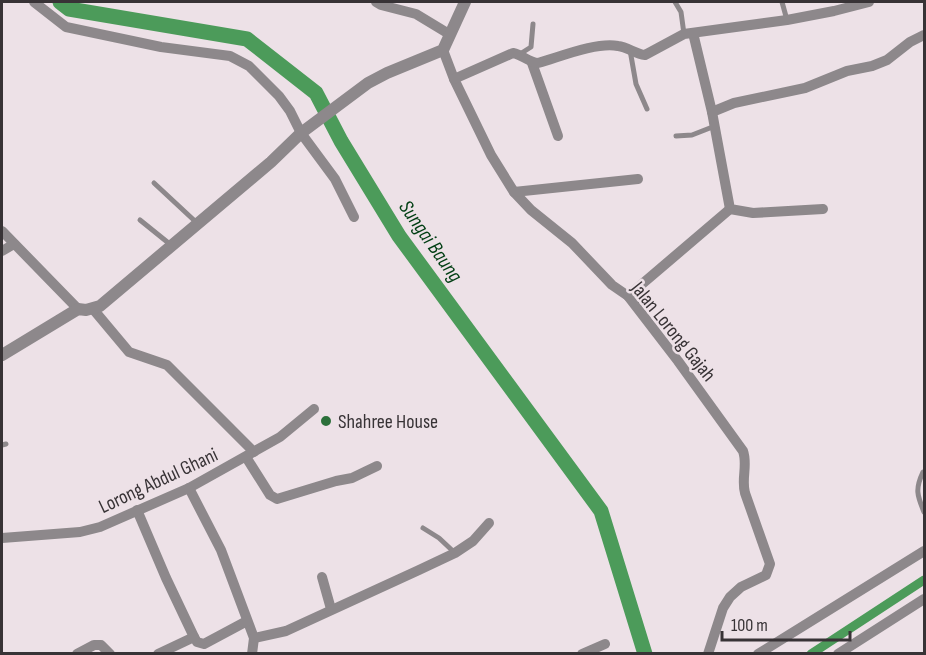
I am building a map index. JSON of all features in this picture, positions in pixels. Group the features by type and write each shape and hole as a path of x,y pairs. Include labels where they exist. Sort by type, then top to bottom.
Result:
{"street":[{"path":"34,2 66,27 161,47 230,56 249,66 279,96 290,111 301,133 335,179 354,217"},
{"path":"376,2 416,14 449,34"},
{"path":"2,355 78,309 93,309 107,301 271,162 301,133 368,83 443,50 465,2"},
{"path":"532,63 601,46 620,46 645,55 689,34 787,20 869,2"},
{"path":"689,34 712,112 730,209"},
{"path":"712,112 734,103 805,88 847,70 872,66 887,60 910,42 924,35"},
{"name":"Jalan Lorong Gajah","path":"443,50 454,79 491,156 514,192 531,210 572,243 612,285 628,296 740,445 746,461 743,484 745,493 770,564 766,575 741,587 730,597 723,608 708,654"},
{"path":"454,79 505,55 520,54 532,63 558,136"},
{"path":"514,192 638,179"},
{"path":"730,209 753,213 823,209"},
{"path":"628,296 730,209"},
{"path":"2,231 78,309"},
{"path":"2,251 14,244"},
{"path":"93,309 129,352 167,365 250,454 270,495 277,499 352,478 377,466"},
{"name":"Lorong Abdul Ghani","path":"2,538 88,531 189,488 280,437 314,410"},
{"path":"189,488 221,550 254,638 252,654"},
{"path":"137,510 197,642 204,644 247,621"},
{"path":"254,638 286,631 454,553 474,540 489,523"},
{"path":"758,654 924,551"},
{"path":"322,577 331,609"},
{"path":"838,654 924,599"},
{"path":"158,654 194,637"},
{"path":"582,654 605,644"},
{"path":"77,654 94,645 101,645 110,654"}],"lane":[{"path":"675,2 689,34"},
{"path":"782,2 787,20"},
{"path":"520,54 531,47 533,24"},
{"path":"630,50 636,84 647,109"},
{"path":"675,136 692,135 715,126"},
{"path":"154,183 198,224"},
{"path":"140,220 172,246"},
{"path":"923,472 917,485 919,500 924,512"},
{"path":"423,528 440,538 454,553"}],"waterway":[{"name":"Sungai Baung","path":"60,2 69,9 247,39 316,93 341,141 399,236 601,511 645,654"},
{"path":"811,654 924,580"}],"place":[{"name":"Shahree House","path":"326,421"}]}
